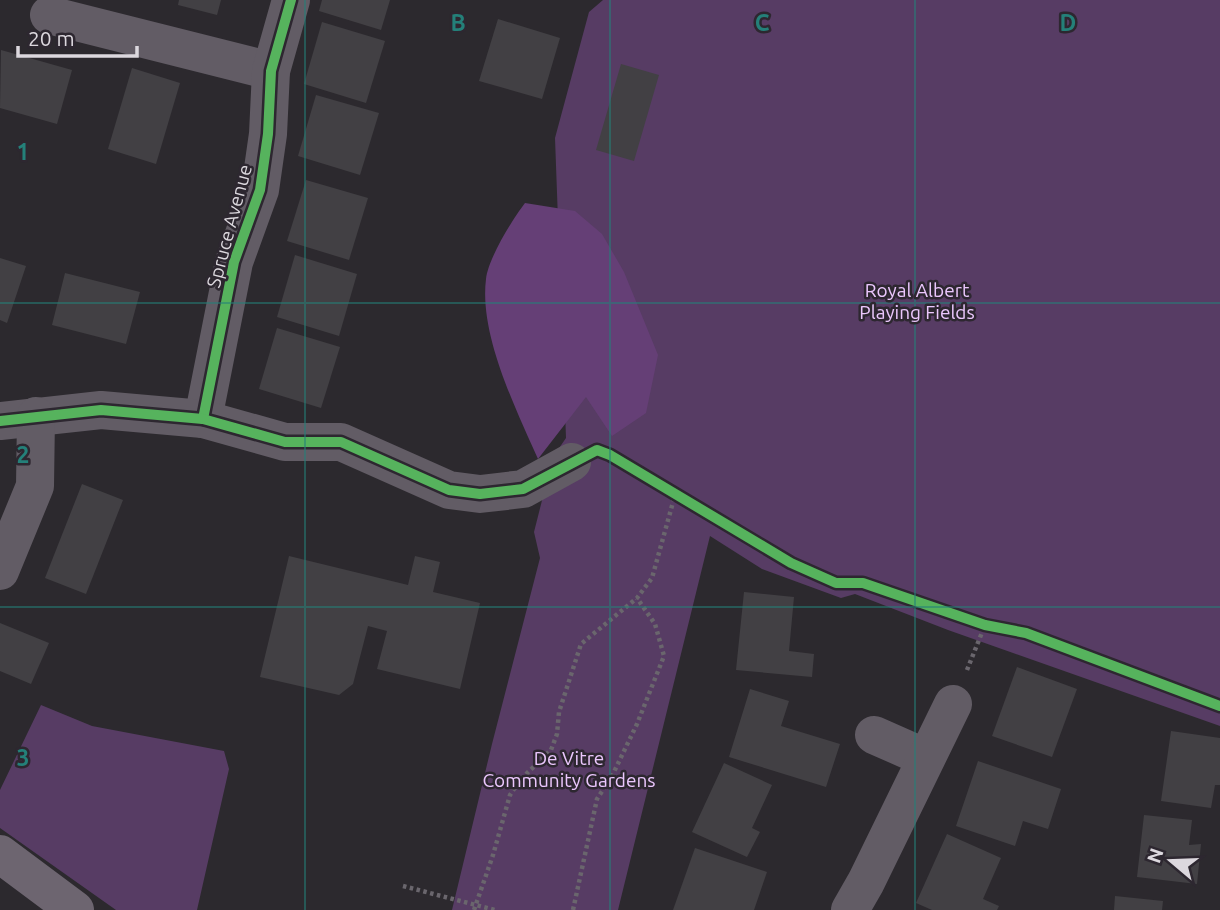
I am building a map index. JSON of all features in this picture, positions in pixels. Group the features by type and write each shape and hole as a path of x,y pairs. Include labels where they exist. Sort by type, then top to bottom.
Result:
{"main road":[{"path":"0,854 75,910"}],"street":[{"name":"Spruce Avenue","path":"204,419 234,262 260,190 268,134 271,71 291,0"},
{"path":"49,15 271,71"},
{"path":"0,571 35,486 18,419 101,410 204,419 285,442 341,442 449,491 480,494 523,489 572,462"},
{"path":"850,910 953,704"},
{"path":"874,735 926,758"}],"path":[{"path":"664,488 686,502"},
{"path":"475,907 510,795 520,780 551,750 558,712 581,644 637,598 652,578 675,495"},
{"path":"573,910 597,799 612,776 637,724 664,656 655,624 637,598"},
{"path":"972,621 998,628"},
{"path":"953,704 985,625"},
{"path":"403,887 495,910"}],"green space":[{"name":"Royal Albert Playing Fields","path":"603,0 1220,0 1220,726 948,630 855,594 841,598 762,569 710,536 618,910 452,910 540,558 534,532 553,457 566,438 555,138 589,12"},
{"path":"41,705 92,726 224,751 229,769 197,910 116,910 0,828 0,790"}],"shaded area":[{"path":"525,203 575,211 602,234 624,272 658,355 646,413 612,436 586,397 538,459 501,371 488,324 485,301 486,279 491,261 507,229"}],"building":[{"path":"179,0 221,0 217,15 178,5"},
{"path":"322,0 390,0 381,30 319,11"},
{"path":"498,19 560,38 542,99 479,81"},
{"path":"322,22 385,41 366,103 304,84"},
{"path":"1,50 72,70 57,124 0,108"},
{"path":"621,64 659,75 634,161 596,150"},
{"path":"132,68 180,83 156,164 108,149"},
{"path":"316,95 379,113 360,175 298,156"},
{"path":"306,180 368,198 349,260 287,241"},
{"path":"295,255 357,274 339,336 277,317"},
{"path":"0,258 26,266 7,323 0,320"},
{"path":"65,273 140,292 126,344 52,325"},
{"path":"277,328 340,347 321,408 259,389"},
{"path":"82,484 123,500 86,594 45,578"},
{"path":"289,556 408,585 415,556 440,562 433,592 480,603 460,689 377,669 387,631 368,626 353,684 339,695 260,677"},
{"path":"744,592 794,597 789,651 814,654 812,677 736,670"},
{"path":"0,623 49,643 31,684 0,671"},
{"path":"1017,667 1077,689 1052,757 992,736"},
{"path":"750,689 789,701 781,726 840,744 826,787 729,757"},
{"path":"1171,731 1220,738 1220,785 1215,785 1211,808 1161,801"},
{"path":"978,761 1061,789 1048,829 1023,821 1015,846 956,826"},
{"path":"724,763 772,785 752,828 760,832 747,857 692,832"},
{"path":"1144,815 1192,820 1189,845 1201,844 1197,884 1137,877"},
{"path":"947,834 1001,858 983,899 999,906 997,910 932,910 916,903"},
{"path":"695,848 767,872 754,910 673,910"},
{"path":"1115,896 1163,901 1162,910 1114,910"}],"cycle path":[{"path":"203,419 234,262 260,190 268,134 271,71 291,0"},
{"path":"0,421 101,410 203,419 285,442 341,442 449,490 480,494 523,489 597,450 610,455 791,563 836,583 863,583 985,625 1026,633 1220,706"}],"park label":[{"name":"De Vitre Community Gardens","path":"569,769"}]}
